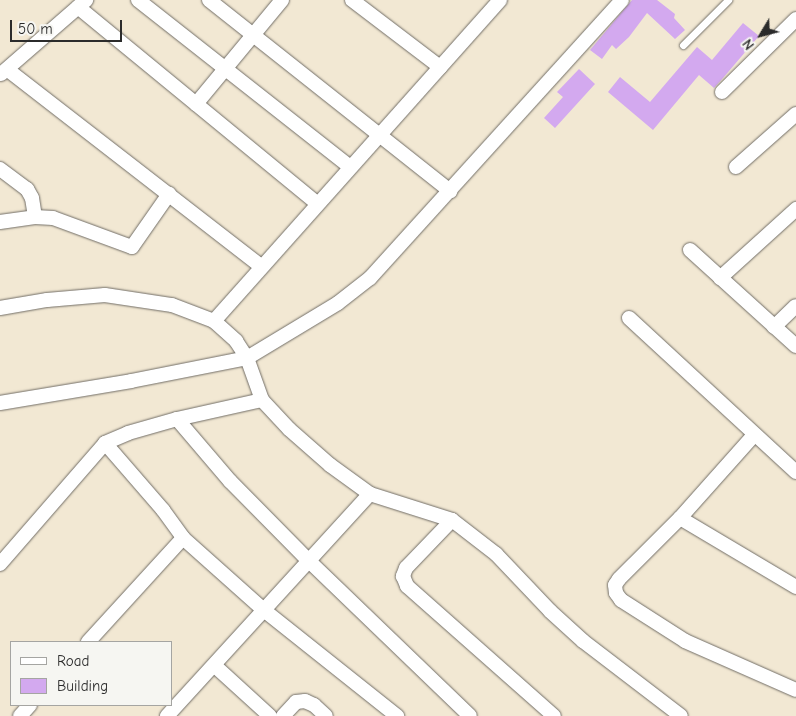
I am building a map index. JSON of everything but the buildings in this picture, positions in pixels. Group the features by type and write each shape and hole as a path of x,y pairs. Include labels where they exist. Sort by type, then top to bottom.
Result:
{"street":[{"path":"138,0 350,167"},
{"path":"209,0 450,191"},
{"path":"196,104 282,0"},
{"path":"352,0 440,67"},
{"path":"0,403 249,364 338,303 370,278 622,0"},
{"path":"214,320 440,67 495,2"},
{"path":"261,266 169,194 4,72 82,4 196,104 317,203"},
{"path":"722,92 796,19"},
{"path":"736,167 796,114"},
{"path":"0,169 27,189 32,198 36,217"},
{"path":"0,222 36,217 53,218 132,248 169,194"},
{"path":"720,278 796,209"},
{"path":"690,250 796,346"},
{"path":"0,308 47,300 104,295 172,305 214,320 236,341 249,364 260,396 288,430 330,465 370,494 452,520 496,554 583,641 681,716"},
{"path":"774,326 796,306"},
{"path":"629,318 796,472"},
{"path":"0,564 105,443 128,433 260,396"},
{"path":"177,419 230,481 309,561 470,716"},
{"path":"754,435 680,518 619,578 615,585 616,593 621,600 685,641 796,690"},
{"path":"105,443 163,510 183,538 265,611 397,716"},
{"path":"167,716 215,666 370,494"},
{"path":"680,518 796,586"},
{"path":"452,520 406,568 403,576 407,586 554,716"},
{"path":"89,641 183,538"},
{"path":"215,666 270,716"},
{"path":"283,716 296,702 305,700 326,716"},
{"path":"20,716 29,706"}],"lane":[{"path":"683,45 728,0"}]}
